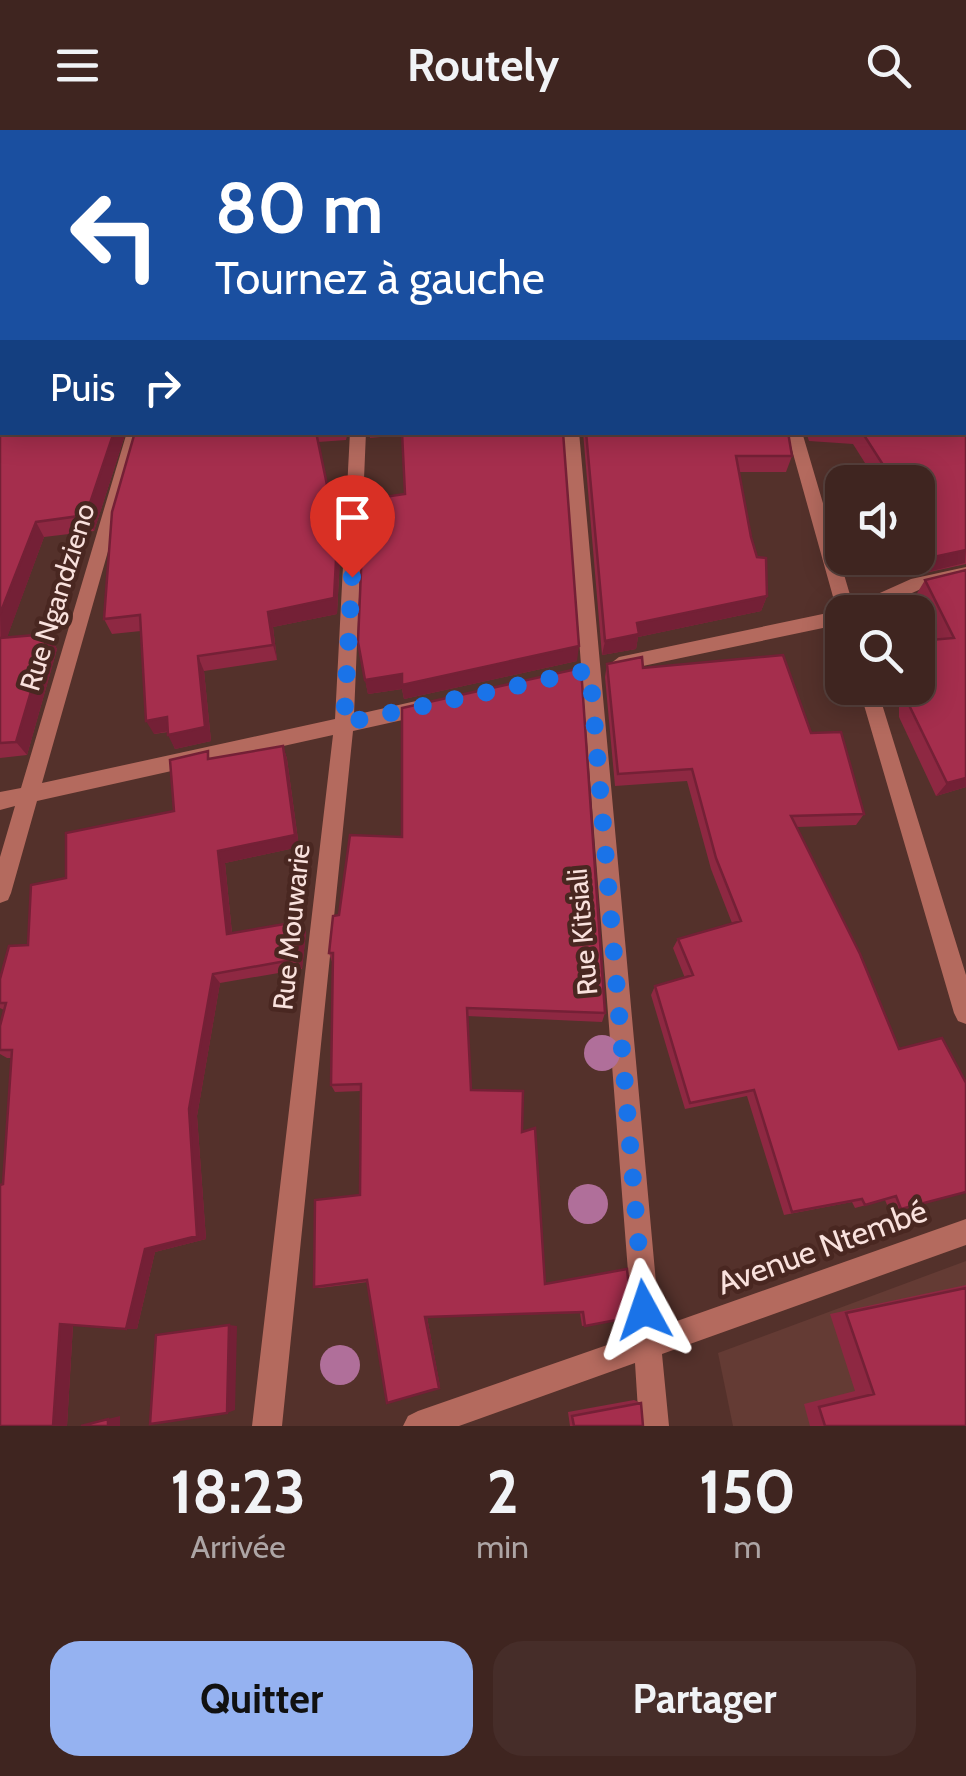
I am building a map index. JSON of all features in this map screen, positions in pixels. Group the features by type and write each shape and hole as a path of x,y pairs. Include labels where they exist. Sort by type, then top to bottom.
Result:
{"street":[{"name":"Rue Ngandzieno","path":"0,893 134,435"},
{"name":"Rue Mouwarie","path":"267,1426 344,723 358,435"},
{"name":"Rue Kitsiali","path":"571,435 580,672 654,1426"},
{"path":"795,435 839,595"},
{"path":"891,595 917,583 966,573"},
{"path":"580,672 825,619"},
{"path":"0,802 446,703"},
{"path":"873,705 966,1014"},
{"name":"Avenue Ntembé","path":"418,1426 966,1232"}],"shaded area":[{"path":"966,1261 966,1426 733,1426 718,1353"}],"building":[{"path":"0,435 113,435 86,515 36,522 0,614"},
{"path":"134,435 317,435 331,504 339,503 334,598 268,612 273,645 198,656 205,727 168,735 167,717 146,721 140,615 104,619 112,512"},
{"path":"402,435 563,435 579,646 402,685 402,674 365,680 358,642 364,500 405,494"},
{"path":"586,435 788,435 792,456 736,456 751,537 757,557 766,558 767,596 637,623 639,634 605,641"},
{"path":"864,435 966,435 966,550 935,557 935,465 883,465"},
{"path":"966,570 966,778 947,783 909,705 935,705 935,640 954,638 925,580"},
{"path":"48,634 16,742 0,743 0,638"},
{"path":"783,655 811,733 841,732 864,814 791,816 860,954 899,1049 942,1038 966,1083 966,1192 901,1209 896,1196 865,1205 862,1199 792,1212 754,1090 690,1103 655,986 693,975 678,939 741,921 716,858 692,769 618,774 607,664 642,657 643,668"},
{"path":"581,668 605,1013 467,1008 471,1090 523,1091 522,1132 535,1128 545,1284 627,1269 632,1317 585,1326 583,1312 425,1317 439,1388 387,1403 367,1280 314,1287 315,1200 360,1195 361,1084 331,1085 333,953 329,953 333,916 339,915 350,835 402,837 402,708"},
{"path":"283,746 295,835 218,851 227,934 302,921 297,959 213,974 189,1109 197,1236 145,1249 126,1329 60,1324 53,1426 0,1426 0,1185 12,1050 0,1050 0,1026 6,1003 0,1003 0,979 9,946 28,945 31,885 66,878 66,833 174,811 170,760 208,751 208,759"},
{"path":"966,1288 966,1426 825,1426 819,1407 874,1394 846,1313"},
{"path":"229,1325 227,1413 150,1424 156,1335"},
{"path":"641,1403 643,1426 574,1426 572,1416"},
{"path":"108,1419 108,1426 81,1426"}],"route":[{"path":"352,577 344,723 590,670 644,1310"}]}
